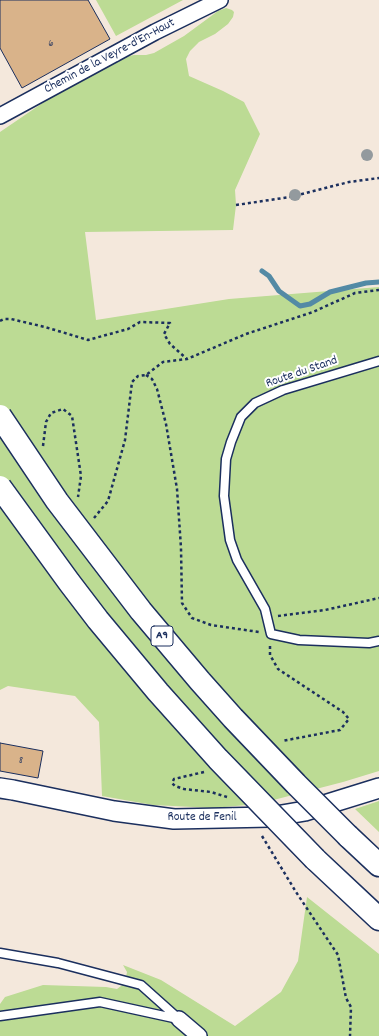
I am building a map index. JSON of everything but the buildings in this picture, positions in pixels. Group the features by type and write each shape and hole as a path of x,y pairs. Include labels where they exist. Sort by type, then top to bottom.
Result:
{"highway":[{"name":"A9","path":"0,416 57,501 141,611 200,681 296,784 379,865"},
{"path":"0,487 79,595 189,728 315,859 379,919"}],"street":[{"name":"Chemin de la Veyre-d'En-Haut","path":"0,116 156,32 220,0"},
{"name":"Route de Fenil","path":"0,788 114,811 174,820 270,817 305,811 379,788"},
{"path":"180,1019 198,1036"}],"lane":[{"name":"Route du Stand","path":"271,634 265,609 237,560 230,540 224,496 226,459 231,442 241,417 255,403 283,390 379,362"},
{"path":"271,634 299,640 368,643 379,641"},
{"path":"0,953 58,963 142,986 180,1019"},
{"path":"0,1016 100,1002 180,1019"}],"path":[{"path":"236,205 290,197 349,182 379,178"},
{"path":"91,522 108,501 125,440 132,382 138,376 146,375 163,362 187,359 246,334 313,312 356,293 379,290"},
{"path":"0,321 4,319 12,319 88,340 128,329 140,322 170,322 164,334 170,344 187,359"},
{"path":"146,375 152,379 157,389 166,424 177,489 181,548 182,603 192,618 211,624 271,634"},
{"path":"42,453 46,422 51,412 63,408 72,416 81,476 78,498"},
{"path":"268,618 325,610 379,598"}],"green space":[{"path":"96,0 183,0 116,36"},
{"path":"226,8 234,12 233,17 228,24 215,34 199,42 190,51 186,59 189,76 244,102 260,134 235,190 236,205 233,230 85,232 96,320 229,299 379,287 379,771 258,804 213,808 153,805 102,796 99,722 75,696 8,686 0,690 0,132 47,100 125,57 154,53 184,36 218,11"},
{"path":"379,801 379,832 355,809"},
{"path":"307,897 379,954 379,1036 0,1036 0,1004 5,997 43,985 106,987 117,989 125,983 127,972 123,965 161,980 235,1026 281,992 298,961"}],"waterway":[{"path":"262,271 269,276 279,291 300,306 310,304 330,292 366,283 379,282"}]}
